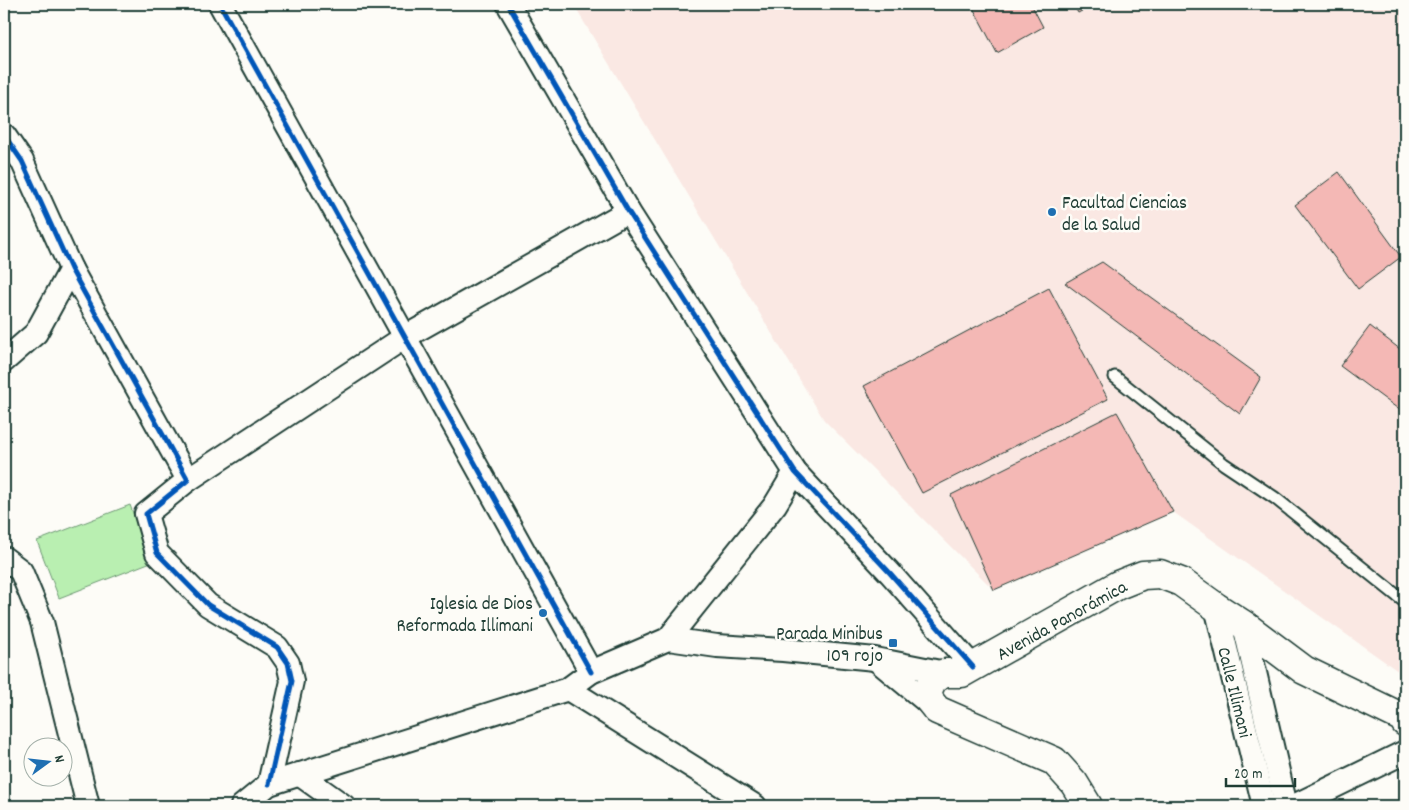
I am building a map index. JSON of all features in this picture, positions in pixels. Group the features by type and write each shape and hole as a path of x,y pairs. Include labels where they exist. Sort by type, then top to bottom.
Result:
{"main road":[{"name":"Avenida Panorámica","path":"945,673 962,673 1118,585 1143,576 1160,574 1181,582 1244,624 1304,670 1404,719"},
{"path":"945,673 933,679 928,690 929,700 937,710 1054,761 1074,783 1088,806"}],"street":[{"path":"220,4 591,672"},
{"path":"508,4 628,211 795,472 890,573 973,667"},
{"path":"4,134 22,161 72,270 188,480"},
{"path":"269,784 292,681 288,663 277,647 208,605 157,553 146,514 188,480 405,337 628,211"},
{"path":"4,361 36,333 72,270"},
{"path":"242,806 269,784 568,690 591,672 668,639 775,505 795,472"},
{"path":"4,558 21,571 42,622 88,806"},
{"name":"Calle Illimani","path":"1216,607 1264,806"},
{"name":"Calle Illimani","path":"1244,624 1286,806"},
{"path":"668,639 717,646 875,659 945,673"},
{"path":"875,659 937,710"},
{"path":"568,690 754,806"},
{"path":"1294,806 1405,752"},
{"path":"299,774 344,806"}],"lane":[{"path":"1115,377 1224,464 1275,498 1405,602"}],"shaded area":[{"name":"Facultad Ciencias de la Salud","path":"573,4 1405,4 1405,676 1173,512 994,590 824,420"}],"green space":[{"path":"130,505 151,562 59,598 37,541"}],"building":[{"path":"971,4 1031,4 1043,27 997,53"},
{"path":"1073,4 1095,4 1078,13"},
{"path":"1339,172 1401,257 1358,289 1295,205"},
{"path":"1102,262 1261,377 1240,414 1065,283"},
{"path":"1049,288 1108,399 922,493 864,386"},
{"path":"1370,326 1405,353 1405,414 1340,366"},
{"path":"1117,412 1173,512 994,590 951,495"}],"cycle path":[{"path":"220,4 591,672"},
{"path":"508,4 628,211 795,472 890,573 973,667"},
{"path":"4,135 22,161 71,269 188,480 146,514 157,553 208,605 277,647 288,663 292,681 269,784"}],"place":[{"name":"Facultad Ciencias de la Salud","path":"1052,212"},
{"name":"Iglesia de Dios Reformada Illimani","path":"543,613"},
{"name":"Parada Minibus 109 rojo","path":"893,643"}]}
